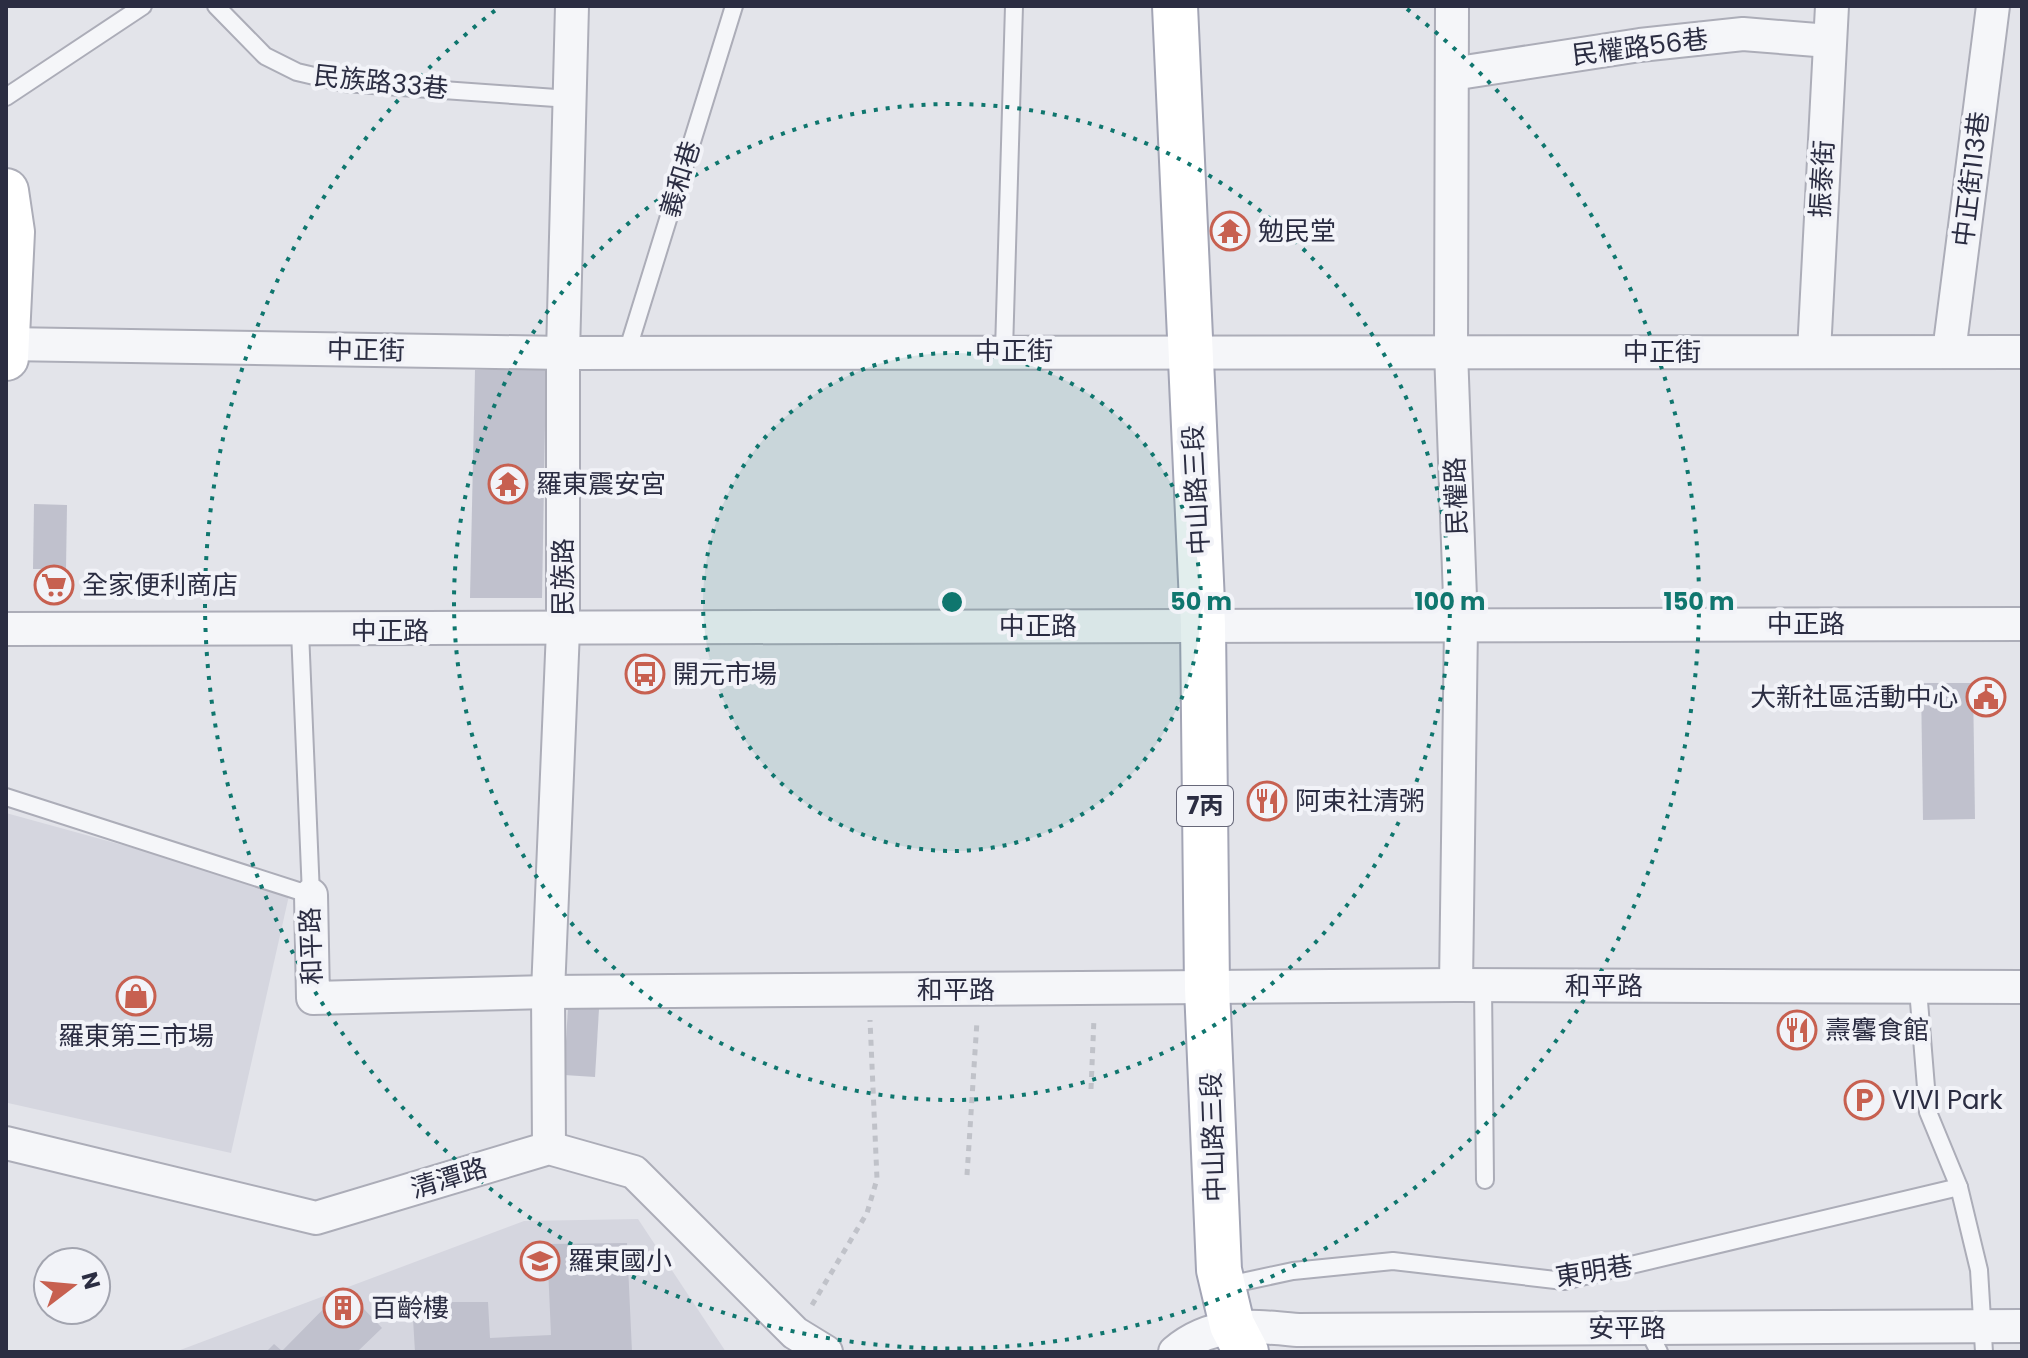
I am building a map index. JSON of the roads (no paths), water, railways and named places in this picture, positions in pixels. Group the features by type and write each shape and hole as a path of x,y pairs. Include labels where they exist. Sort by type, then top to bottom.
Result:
{"main road":[{"name":"中山路三段","path":"1175,6 1203,625 1207,988 1233,1321"},
{"path":"6,191 12,232 7,349"}],"street":[{"name":"民族路","path":"549,1148 548,992 563,630 563,353 572,6"},
{"name":"民權路","path":"1452,6 1451,351 1470,985"},
{"name":"振泰街","path":"1814,352 1832,6"},
{"path":"1949,352 1993,6"},
{"name":"民權路56巷","path":"1452,74 1640,45 1743,34 1829,41"},
{"name":"中正街","path":"7,349 563,353 2022,352"},
{"name":"中正路","path":"6,629 300,631 2022,624"},
{"name":"和平路","path":"311,895 313,998 548,992 1470,985 2022,987"},
{"name":"清潭路","path":"6,1143 316,1218 549,1148"},
{"path":"549,1148 634,1172 795,1333 826,1352"},
{"path":"1175,1352 1187,1341 1233,1321"},
{"name":"安平路","path":"1233,1321 1298,1330 1593,1334 1653,1340 1984,1340 2022,1326"}],"lane":[{"path":"6,97 143,6"},
{"name":"民族路33巷","path":"216,6 265,56 297,72 344,83 570,99"},
{"name":"義和巷","path":"627,352 734,6"},
{"path":"1004,351 1014,6"},
{"path":"300,631 311,895"},
{"name":"和平路","path":"6,797 311,895"},
{"path":"1470,985 1485,1180"},
{"path":"1918,989 1928,1112 1959,1187 1979,1270 1984,1340"},
{"name":"東明巷","path":"1233,1321 1293,1271 1393,1261 1564,1281 1959,1187"}],"place":[{"name":"勉民堂","path":"1230,231"},
{"name":"羅東震安宮","path":"508,484"},
{"name":"全家便利商店","path":"54,585"},
{"name":"開元市場","path":"645,674"},
{"name":"大新社區活動中心","path":"1986,697"},
{"name":"阿束社清粥","path":"1267,801"},
{"name":"羅東第三市場","path":"136,996"},
{"name":"燾麘食館","path":"1797,1030"},
{"name":"VIVI Park","path":"1864,1100"},
{"name":"羅東國小","path":"540,1261"},
{"name":"百齡樓","path":"343,1308"}]}
